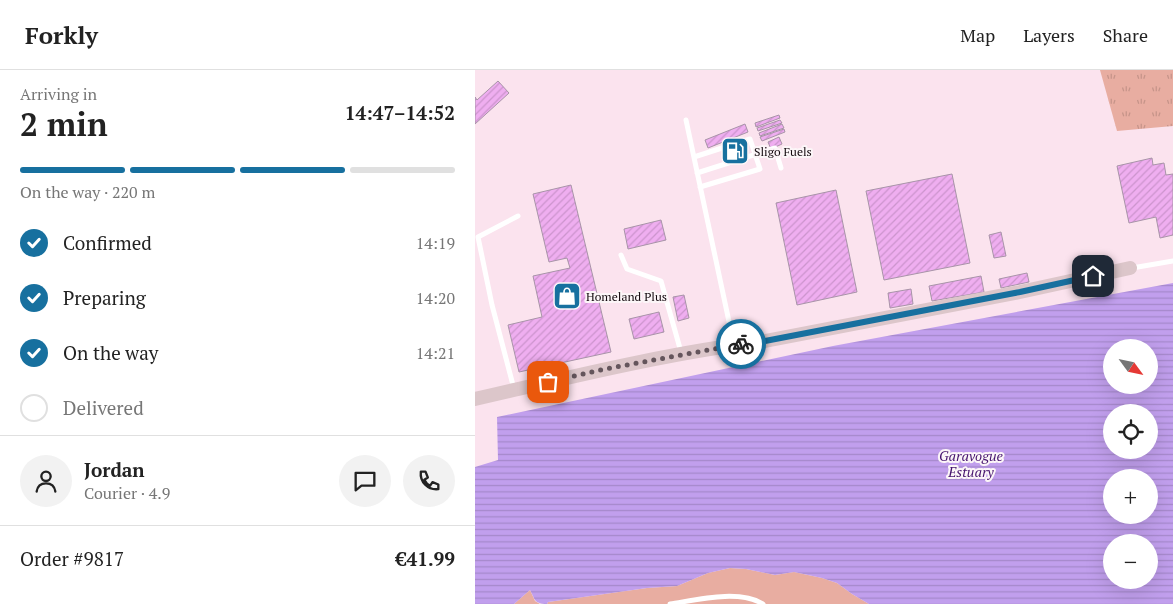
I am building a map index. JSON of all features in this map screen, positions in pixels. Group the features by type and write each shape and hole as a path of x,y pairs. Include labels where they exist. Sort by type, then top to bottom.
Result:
{"street":[{"path":"475,399 600,370 1011,294 1130,268"}],"lane":[{"path":"686,120 734,345"},
{"path":"694,157 751,139 760,169 700,187"},
{"path":"697,173 775,148 781,168"},
{"path":"514,390 477,237 518,216"},
{"path":"621,255 627,268 661,281 681,355"},
{"path":"1130,268 1173,261"},
{"path":"670,604 730,596 747,598 763,604"}],"green space":[{"path":"1100,70 1173,70 1173,126 1117,131"},
{"path":"730,568 775,575 794,572 822,578 837,583 869,604 547,604 548,602 647,588 677,586 708,573"},
{"path":"530,590 535,601 540,604 514,604"}],"water":[{"name":"Garavogue Estuary","path":"1173,283 1173,604 869,604 837,583 822,578 794,572 775,575 730,568 708,573 677,586 647,588 548,602 547,604 537,602 530,590 514,604 475,604 475,467 498,460 497,417 833,346"}],"building":[{"path":"498,81 509,93 475,124 475,97 477,100"},
{"path":"779,115 780,118 756,127 755,123"},
{"path":"780,120 782,123 758,131 757,128"},
{"path":"745,124 748,132 708,148 705,140"},
{"path":"782,124 784,128 760,136 759,133"},
{"path":"784,129 785,132 762,141 760,137"},
{"path":"779,137 782,144 771,149 768,142"},
{"path":"1152,158 1153,165 1164,163 1166,175 1173,174 1173,235 1160,238 1156,217 1129,223 1117,166"},
{"path":"952,174 970,263 884,280 866,191"},
{"name":"Homeland Plus","path":"571,185 611,352 519,372 508,325 542,317 533,276 570,268 567,258 549,262 533,194"},
{"path":"836,190 857,292 797,305 776,203"},
{"path":"661,220 666,240 628,249 624,229"},
{"path":"1001,232 1006,256 994,258 989,235"},
{"path":"1027,273 1029,282 1001,288 999,279"},
{"path":"981,276 984,292 932,301 929,286"},
{"path":"911,289 913,304 890,308 888,293"},
{"path":"684,295 689,318 678,321 673,297"},
{"path":"659,312 664,332 634,339 629,319"}],"way so far":[{"path":"548,382 600,370 741,344"}],"place":[{"name":"Sligo Fuels","path":"735,151"},
{"name":"Homeland Plus","path":"567,296"}],"route":[{"path":"741,344 1020,292 1093,276"}]}
